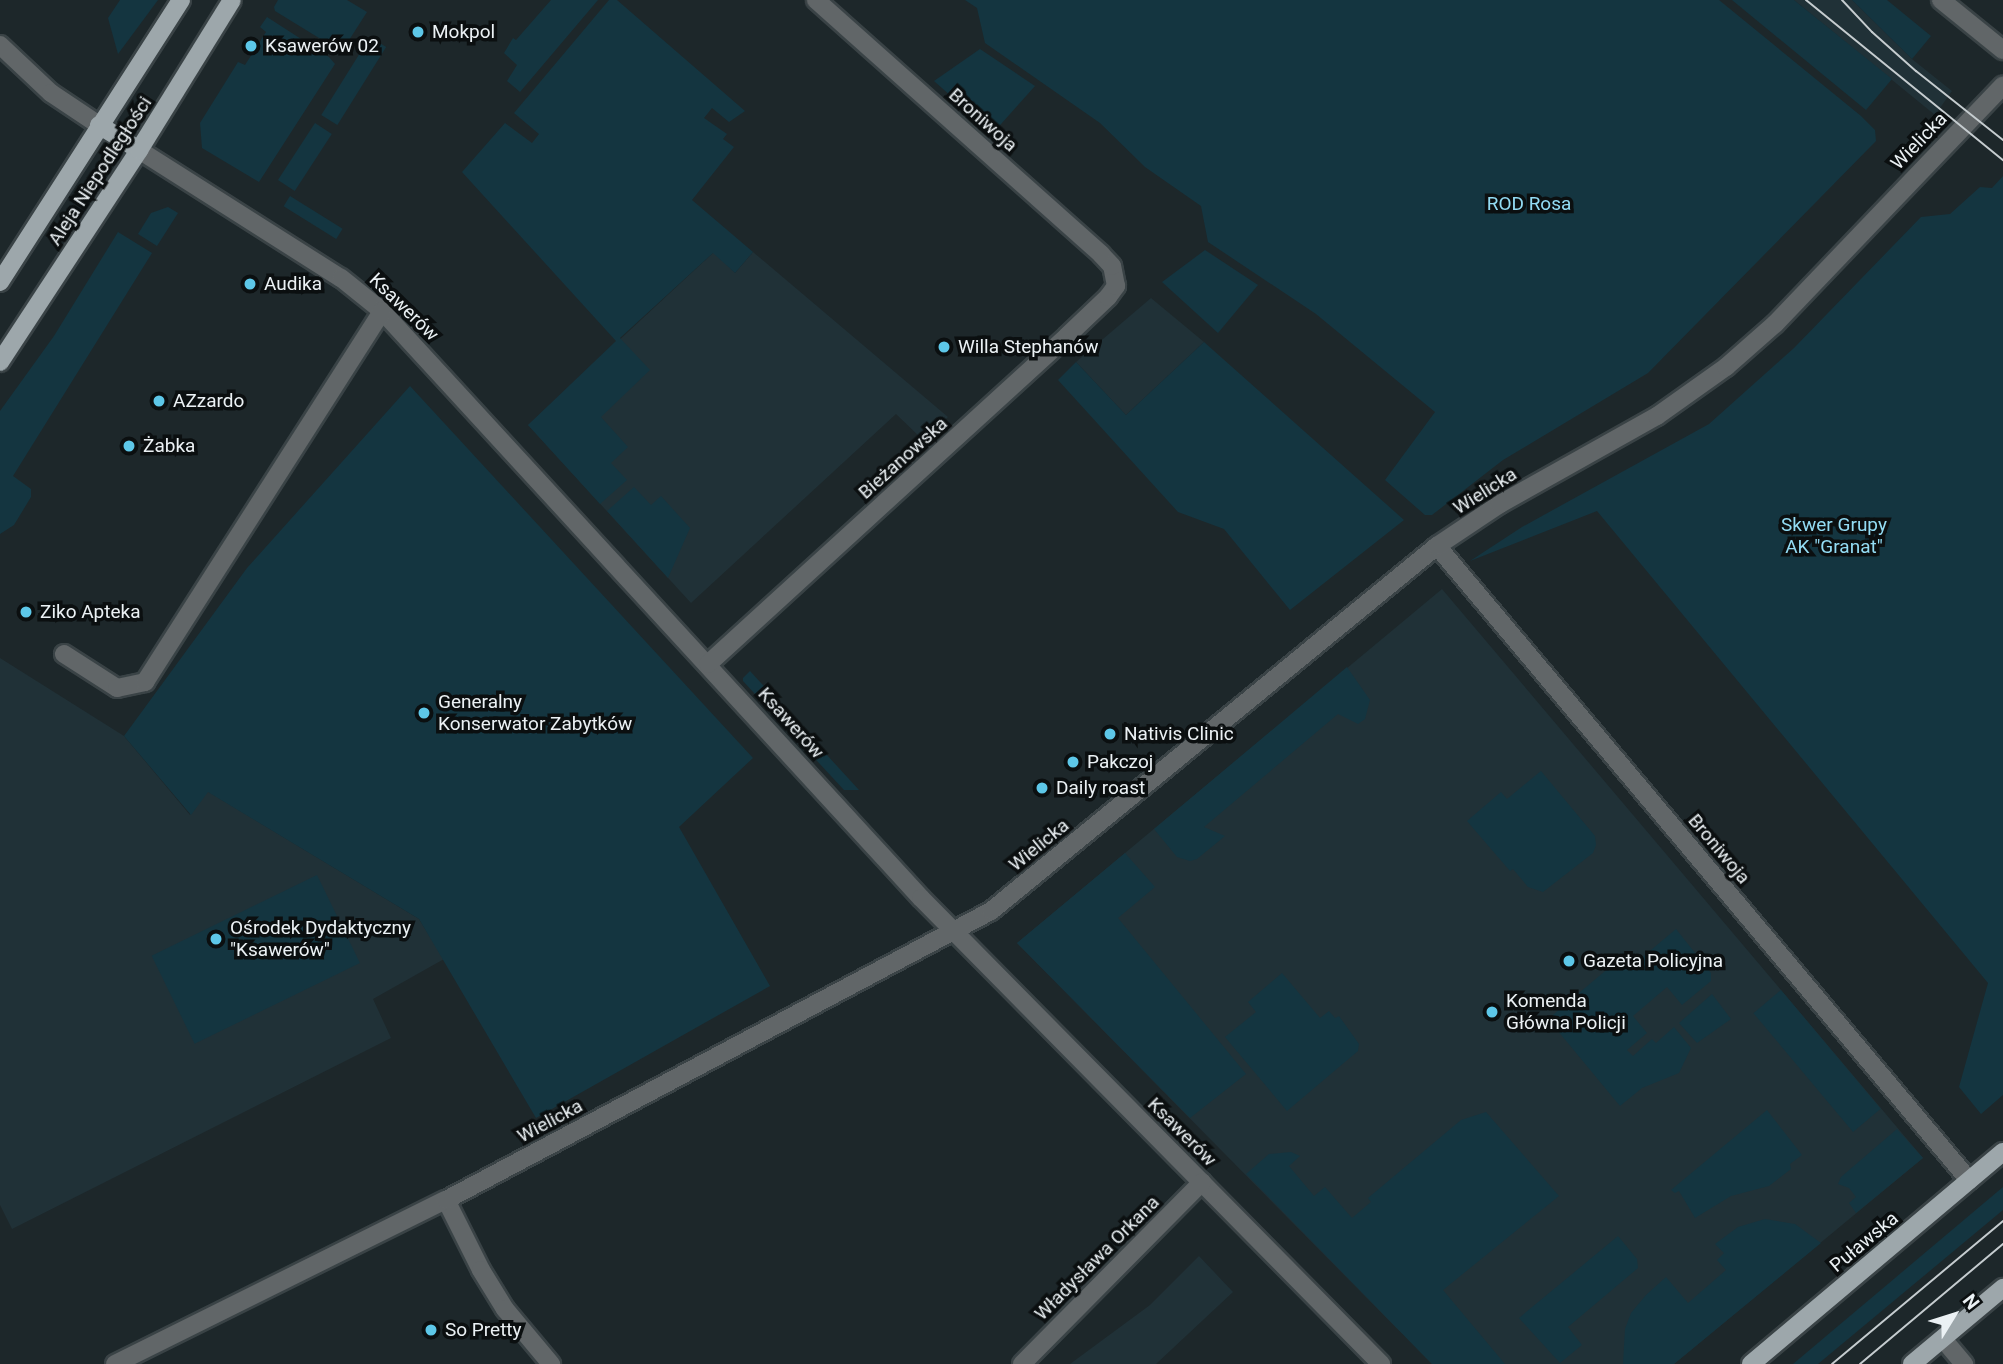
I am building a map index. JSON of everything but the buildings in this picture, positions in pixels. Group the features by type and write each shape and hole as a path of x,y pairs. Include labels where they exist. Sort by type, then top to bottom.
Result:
{"main road":[{"name":"Aleja Niepodległości","path":"0,282 181,0"},
{"name":"Aleja Niepodległości","path":"0,362 139,150 232,0"},
{"path":"99,125 139,150"},
{"name":"Puławska","path":"1751,1364 2003,1152"},
{"path":"1912,1364 2003,1288"}],"street":[{"name":"Broniwoja","path":"816,0 1101,254 1112,266 1115,276"},
{"path":"1941,0 2003,50"},
{"path":"0,45 51,93 99,125"},
{"name":"Wielicka","path":"115,1364 446,1200 991,911 1437,546 1500,504 1657,416 1726,367 1775,324 2003,85"},
{"name":"Ksawerów","path":"139,150 341,278 382,311 955,931 1381,1364"},
{"name":"Bieżanowska","path":"708,664 1108,297 1116,286 1115,276"},
{"path":"64,654 117,688 145,682 382,311"},
{"name":"Broniwoja","path":"1437,546 1969,1180"},
{"name":"Władysława Orkana","path":"1022,1364 1202,1182"},
{"path":"446,1200 487,1280 505,1308 551,1364"},
{"path":"1943,1339 1964,1364"}],"shaded area":[{"path":"1794,0 1852,0 1912,59 1952,91 1935,115"},
{"path":"714,252 735,273 753,252 948,417 923,440 896,414 691,603 528,425"},
{"path":"1151,298 1204,342 1126,415 1076,362"},
{"path":"1442,589 1923,1158 1674,1364 1432,1364 1017,943"},
{"name":"Ośrodek Dydaktyczny \"Ksawerów\"","path":"0,658 124,736 190,815 207,791 419,919 444,959 373,999 391,1038 12,1229 0,1205"},
{"path":"1199,1256 1233,1292 1156,1364 1070,1364 1150,1305"}],"green space":[{"path":"120,0 158,0 118,54 108,18"},
{"path":"278,0 347,0 367,12 344,48 337,49 275,11"},
{"path":"551,0 598,0 520,92 507,81 517,65 504,53 513,38 516,40"},
{"path":"609,0 617,0 745,111 729,122 712,108 704,118 727,134 723,139 734,147 692,200 753,252 735,273 713,253 620,338 650,370 601,417 628,447 611,463 627,480 600,504 528,425 616,341 462,172 505,123 532,143 539,134 514,113"},
{"name":"ROD Rosa","path":"965,0 1719,0 1861,116 1875,130 1876,141 1648,373 1503,460 1432,515 1425,515 1385,480 1435,412 1316,314 1208,242 1201,206 1145,167 1100,123 985,43 977,8"},
{"path":"1732,0 1794,0 1892,79 1866,110"},
{"path":"1852,0 1887,0 1931,36 1912,59"},
{"path":"267,17 329,57 335,64 259,182 202,148 200,123 238,62 245,65 266,32 260,27"},
{"path":"370,37 386,47 337,125 321,115"},
{"path":"980,49 1035,86 993,133 934,81"},
{"path":"315,123 332,134 295,191 278,180"},
{"name":"Skwer Grupy AK \"Granat\"","path":"2003,176 2003,1095 1981,1114 1959,1087 1988,983 1597,511 1470,561 1522,527 1709,424 1794,348 1921,217 1950,214 1980,187 1992,188"},
{"path":"290,196 343,229 336,239 284,206"},
{"path":"168,207 178,213 157,246 138,234 151,213"},
{"path":"118,232 152,253 13,476 31,489 31,497 14,525 0,534 0,411 54,336"},
{"path":"1205,250 1258,285 1218,333 1162,282"},
{"path":"1204,342 1404,520 1290,610 1224,529 1178,512 1058,380 1076,362 1126,415"},
{"path":"410,386 753,758 679,827 770,986 536,1118 419,919 208,792 191,815 124,736 247,568"},
{"path":"634,487 651,505 661,496 690,528 668,578 607,511"},
{"path":"1347,667 1370,700 1365,719 1358,724 1338,714 1204,827 1225,836 1197,859 1190,861 1177,857 1154,829"},
{"path":"750,671 859,790 844,790 743,681"},
{"path":"1541,771 1595,836 1596,845 1593,853 1543,892 1528,887 1513,869 1510,871 1467,821 1501,792 1507,799"},
{"path":"1125,853 1155,887 1118,918 1246,1074 1190,1118 1017,943"},
{"path":"317,875 360,963 195,1044 152,956"},
{"path":"1676,929 1711,973 1711,981 1682,1005 1667,987 1633,1016 1647,1033 1627,1050 1633,1056 1652,1039 1656,1043 1674,1027 1691,1048 1679,1073 1642,1088 1620,1106 1548,1019 1623,956 1632,966"},
{"path":"1282,973 1320,1018 1329,1011 1335,1018 1339,1016 1359,1044 1358,1051 1287,1111 1225,1037 1256,1012 1248,1002"},
{"path":"1781,990 1881,1109 1853,1132 1753,1013"},
{"path":"1712,994 1731,1019 1697,1043 1679,1023"},
{"path":"1767,1110 1802,1155 1790,1164 1791,1169 1769,1186 1731,1196 1695,1218 1679,1191 1675,1193 1671,1190"},
{"path":"1486,1112 1559,1196 1443,1290 1505,1364 1432,1364 1246,1174 1269,1154 1291,1152 1300,1156 1289,1166 1314,1196 1325,1187 1352,1218 1371,1202 1368,1198 1461,1120"},
{"path":"1897,1129 1923,1158 1856,1213 1849,1203 1856,1197 1849,1188 1838,1184 1841,1177"},
{"path":"2003,1187 2003,1210 1818,1364 1793,1364"},
{"path":"1765,1219 1795,1224 1821,1243 1674,1364 1623,1364 1625,1329 1631,1313 1646,1295 1666,1277 1688,1303 1726,1270 1717,1260 1724,1253 1715,1244 1738,1227"},
{"path":"1618,1236 1637,1259 1638,1268 1568,1327 1582,1345 1560,1363 1519,1318"}],"tram line":[{"path":"1806,0 2003,160"},
{"path":"1842,0 1872,32 1916,71 2003,140"},
{"path":"1832,1364 2003,1221"},
{"path":"1860,1364 2003,1244"}],"place":[{"name":"Mokpol","path":"418,32"},
{"name":"Ksawerów 02","path":"251,46"},
{"name":"Audika","path":"250,284"},
{"name":"Willa Stephanów","path":"944,347"},
{"name":"AZzardo","path":"159,401"},
{"name":"Żabka","path":"129,446"},
{"name":"Ziko Apteka","path":"26,612"},
{"name":"Generalny Konserwator Zabytków","path":"424,713"},
{"name":"Nativis Clinic","path":"1110,734"},
{"name":"Pakczoj","path":"1073,762"},
{"name":"Daily roast","path":"1042,788"},
{"name":"Ośrodek Dydaktyczny \"Ksawerów\"","path":"216,939"},
{"name":"Gazeta Policyjna","path":"1569,961"},
{"name":"Komenda Główna Policji","path":"1492,1012"},
{"name":"So Pretty","path":"431,1330"}]}
